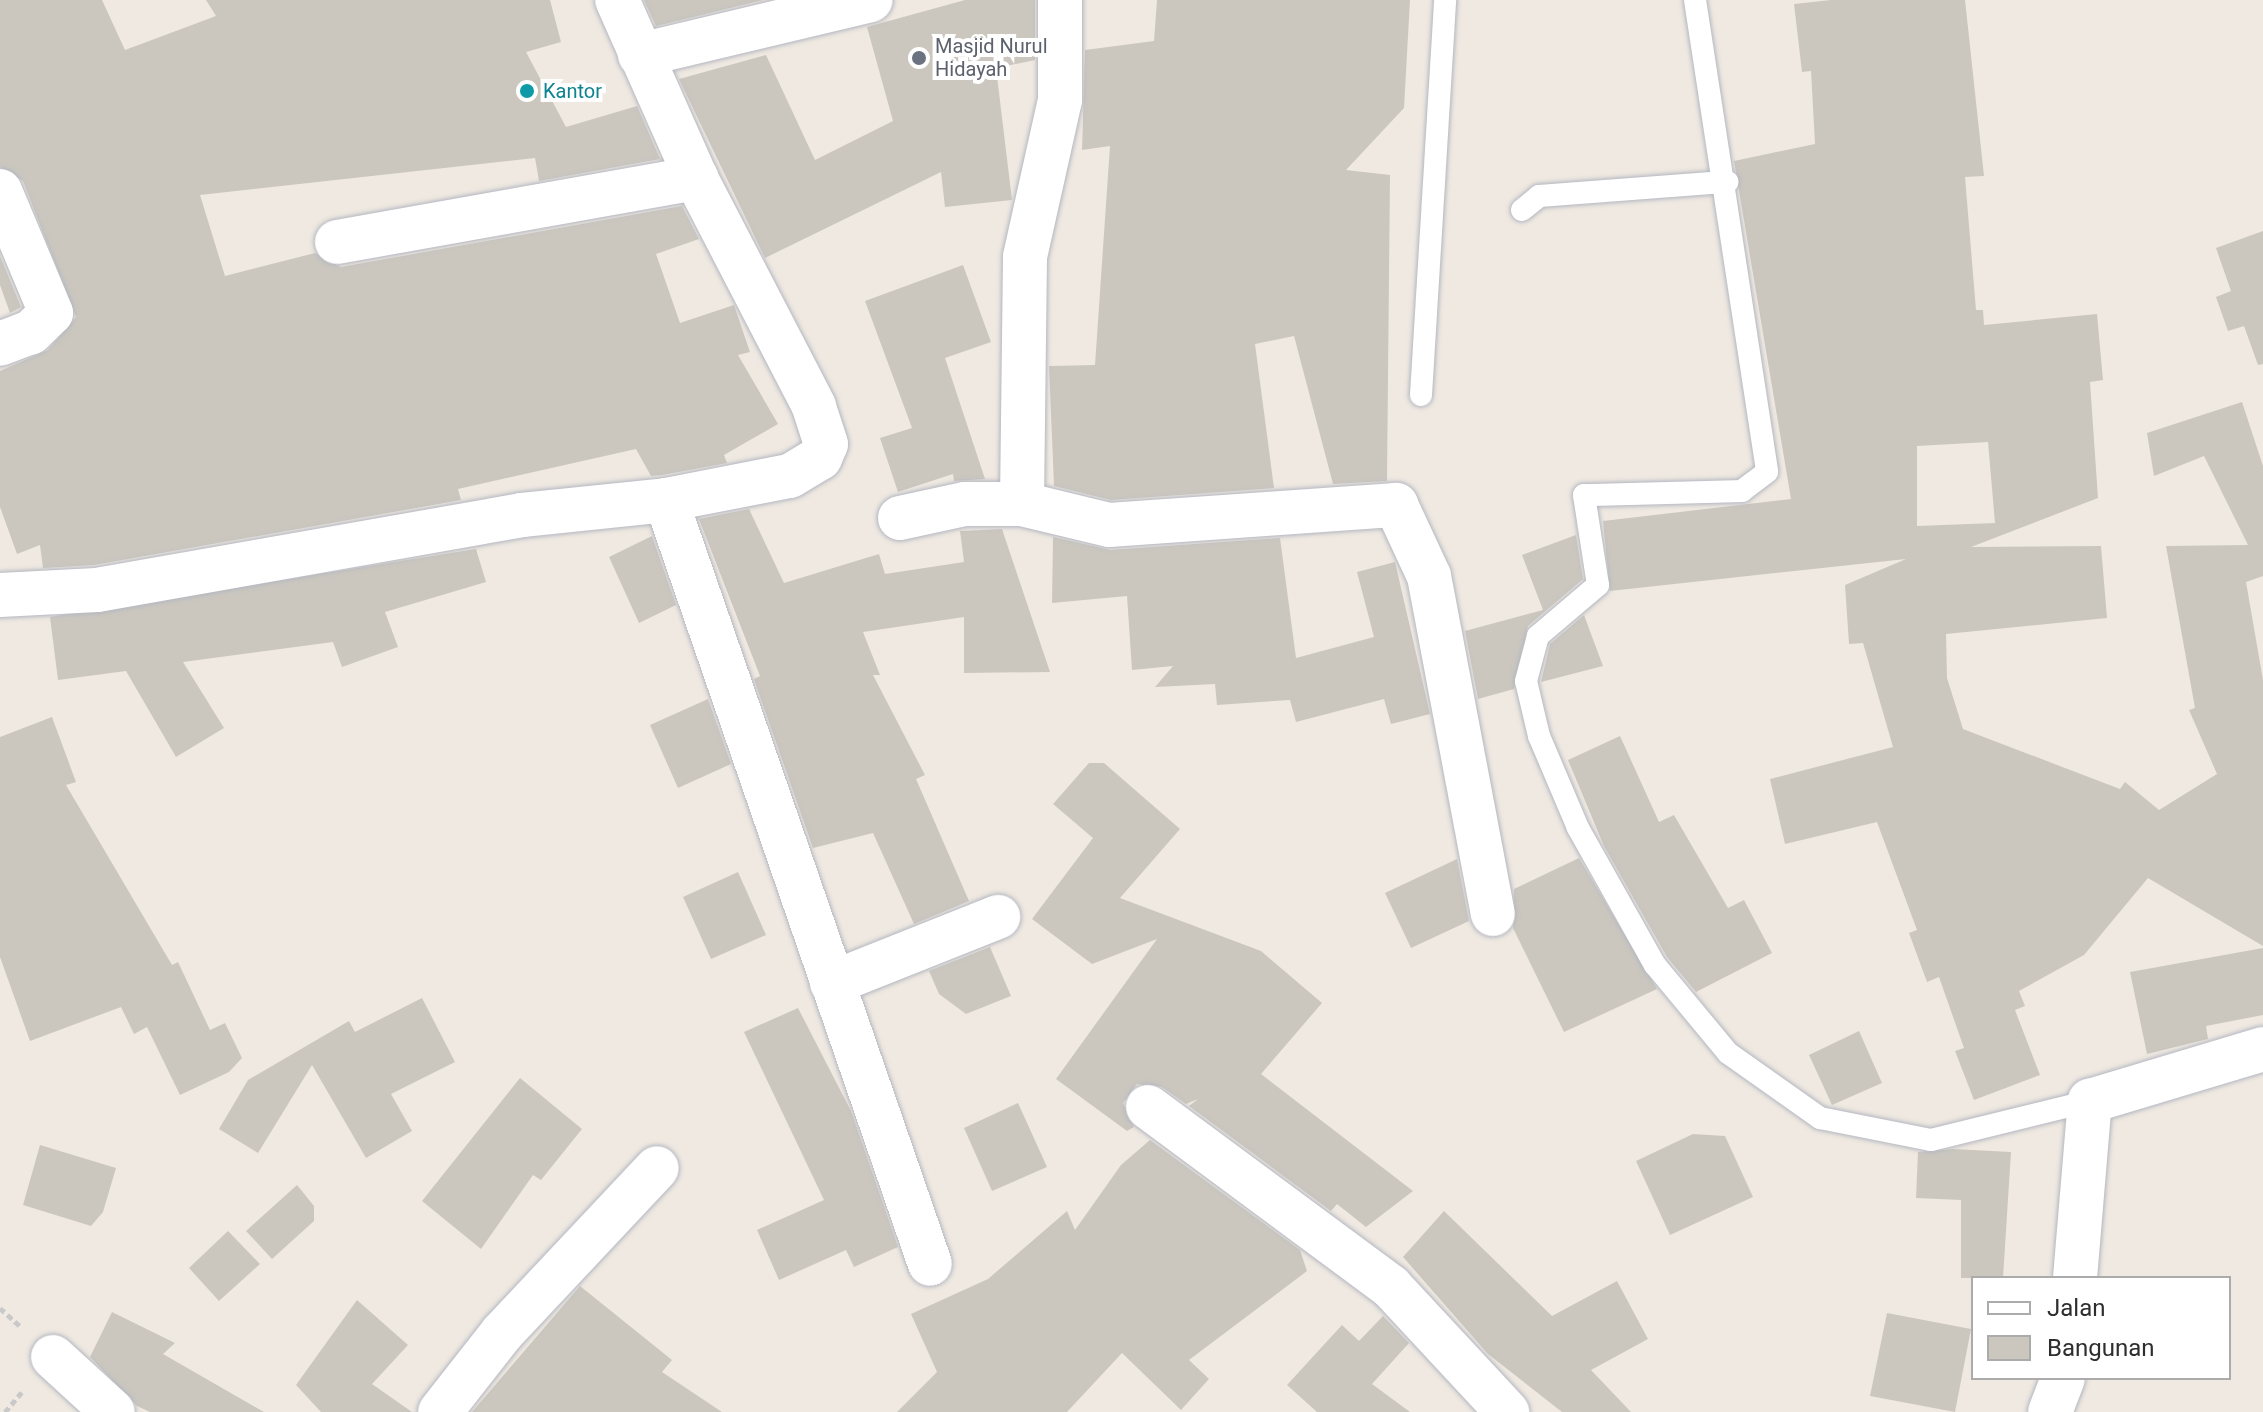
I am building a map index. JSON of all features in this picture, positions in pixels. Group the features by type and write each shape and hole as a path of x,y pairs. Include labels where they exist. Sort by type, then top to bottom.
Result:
{"street":[{"path":"0,595 97,590 522,515 666,500 807,471 826,444 770,314 696,178 617,0"},
{"path":"640,55 871,0"},
{"path":"1022,504 1025,257 1060,100 1060,0"},
{"path":"337,242 696,178"},
{"path":"0,191 51,313 31,332 0,344"},
{"path":"666,500 930,1264"},
{"path":"900,518 965,504 1022,504 1109,525 1396,505 1429,576 1493,914"},
{"path":"832,983 998,917"},
{"path":"2075,1276 2090,1101 2263,1049"},
{"path":"1148,1107 1391,1287 1507,1412"},
{"path":"440,1412 502,1333 657,1168"},
{"path":"53,1357 113,1412"},
{"path":"2050,1412 2062,1380"}],"lane":[{"path":"1421,395 1445,0"},
{"path":"1695,0 1727,182 1767,472 1742,491 1584,495 1598,585 1538,636 1526,681 1539,736 1578,828 1655,965 1728,1053 1820,1118 1931,1140 2090,1101"},
{"path":"1522,210 1539,196 1727,182"}],"building":[{"path":"0,0 102,0 125,50 216,16 206,0 550,0 561,42 526,52 566,127 637,106 660,159 539,181 535,158 200,195 225,276 315,253 341,267 682,206 699,239 656,254 680,323 734,305 750,352 738,355 778,424 724,455 727,463 662,475 651,476 636,449 458,489 461,500 94,565 43,568 40,545 17,554 0,507 0,371 48,350 76,317 23,181 0,167"},
{"path":"644,0 763,0 656,26"},
{"path":"965,0 1035,0 1035,60 996,68 1012,200 945,207 941,172 765,258 679,79 766,55 815,160 893,121 867,27"},
{"path":"1157,0 1410,0 1404,108 1346,170 1390,175 1387,481 1333,484 1294,336 1255,344 1274,488 1111,500 1054,486 1049,366 1095,365 1110,146 1082,150 1085,50 1154,41"},
{"path":"1831,0 1965,0 1984,176 1965,177 1976,310 1983,310 1984,325 2097,314 2103,380 2090,382 2098,498 1971,547 2101,546 2107,618 1946,634 1947,678 1963,729 2120,789 2125,782 2159,810 2217,774 2189,710 2195,708 2166,546 2248,545 2204,456 2154,476 2147,433 2242,402 2263,466 2263,576 2246,582 2263,680 2263,946 2148,878 2084,955 2019,991 2025,1006 2015,1010 2040,1075 1974,1100 1955,1051 1964,1048 1939,977 1927,982 1909,933 1917,930 1877,822 1785,844 1770,779 1893,747 1863,643 1849,644 1845,585 1906,559 1610,591 1603,521 1791,499 1734,161 1815,144 1811,71 1802,72 1794,4","holes":["1988,442 1995,523 1917,526 1917,446"]},
{"path":"2263,231 2263,364 2258,365 2244,326 2228,331 2216,297 2231,291 2216,248"},
{"path":"0,256 21,307 10,313 0,285"},
{"path":"963,265 991,342 945,358 985,479 954,481 953,474 898,492 880,438 912,428 865,301"},
{"path":"749,509 784,583 879,554 885,574 964,562 960,531 1002,529 1050,672 964,673 964,617 863,632 880,675 873,675 925,775 916,779 969,901 914,924 873,833 813,848 754,679 760,676 699,519"},
{"path":"1576,535 1583,579 1528,626 1514,689 1478,699 1465,631 1543,610 1522,555"},
{"path":"652,536 676,605 639,623 609,557"},
{"path":"1053,537 1110,550 1280,538 1296,658 1374,637 1357,572 1395,562 1430,714 1391,724 1384,699 1296,722 1290,700 1217,705 1215,684 1155,687 1173,666 1132,670 1127,596 1052,603"},
{"path":"476,549 486,582 385,612 398,647 342,667 333,642 183,662 224,728 176,757 126,671 58,680 50,617"},
{"path":"1584,615 1603,666 1541,682 1550,644"},
{"path":"708,699 731,764 678,788 650,725"},
{"path":"52,717 76,782 66,785 172,965 178,962 210,1030 225,1023 242,1058 229,1072 180,1095 147,1027 134,1034 121,1007 30,1041 0,957 0,737"},
{"path":"1620,736 1659,822 1674,815 1728,908 1744,900 1772,953 1696,992 1667,957 1604,846 1568,760"},
{"path":"1089,763 1104,763 1180,829 1120,898 1261,951 1322,1003 1261,1074 1413,1191 1366,1227 1337,1204 1331,1211 1189,1106 1198,1099 1186,1104 1162,1087 1137,1084 1123,1103 1134,1127 1127,1131 1056,1079 1157,939 1092,964 1032,919 1093,838 1053,804"},
{"path":"1579,858 1657,989 1564,1032 1513,928 1514,889"},
{"path":"1457,859 1469,921 1411,948 1385,893"},
{"path":"738,872 766,935 711,959 683,897"},
{"path":"990,947 1011,996 966,1014 939,994 929,971"},
{"path":"2263,948 2263,1015 2206,1026 2208,1039 2147,1054 2130,972"},
{"path":"422,998 455,1062 391,1094 412,1131 366,1158 312,1065 258,1153 219,1129 248,1080 349,1021 355,1032"},
{"path":"798,1008 851,1111 898,1247 854,1267 846,1250 779,1280 757,1230 824,1200 744,1032"},
{"path":"1859,1031 1882,1083 1832,1105 1809,1055"},
{"path":"520,1078 582,1129 541,1180 533,1175 481,1249 422,1201"},
{"path":"1018,1103 1047,1167 992,1191 964,1128"},
{"path":"1693,1134 1725,1136 1753,1197 1670,1235 1636,1161"},
{"path":"1150,1140 1300,1250 1307,1271 1189,1360 1209,1379 1181,1410 1122,1353 1067,1412 897,1412 937,1372 911,1314 988,1279 1067,1211 1075,1230 1121,1165"},
{"path":"40,1145 116,1168 103,1212 91,1226 23,1205"},
{"path":"1953,1149 2011,1152 2003,1276 1961,1278 1961,1200 1916,1198 1918,1152"},
{"path":"297,1185 314,1206 314,1221 272,1259 246,1231"},
{"path":"1444,1211 1552,1316 1617,1281 1648,1339 1591,1370 1631,1412 1562,1412 1488,1354 1403,1257"},
{"path":"228,1231 260,1264 219,1301 189,1268"},
{"path":"580,1286 672,1360 662,1372 722,1412 472,1412"},
{"path":"357,1300 408,1345 372,1384 412,1412 321,1412 296,1385"},
{"path":"112,1312 175,1343 163,1354 264,1412 150,1412 137,1406 90,1357"},
{"path":"1887,1313 1971,1329 1955,1412 1870,1396"},
{"path":"1383,1316 1409,1343 1372,1384 1410,1412 1317,1412 1287,1385 1342,1325 1359,1341"}],"place":[{"name":"Masjid Nurul Hidayah","path":"919,58"},
{"name":"Kantor","path":"527,91"}]}
